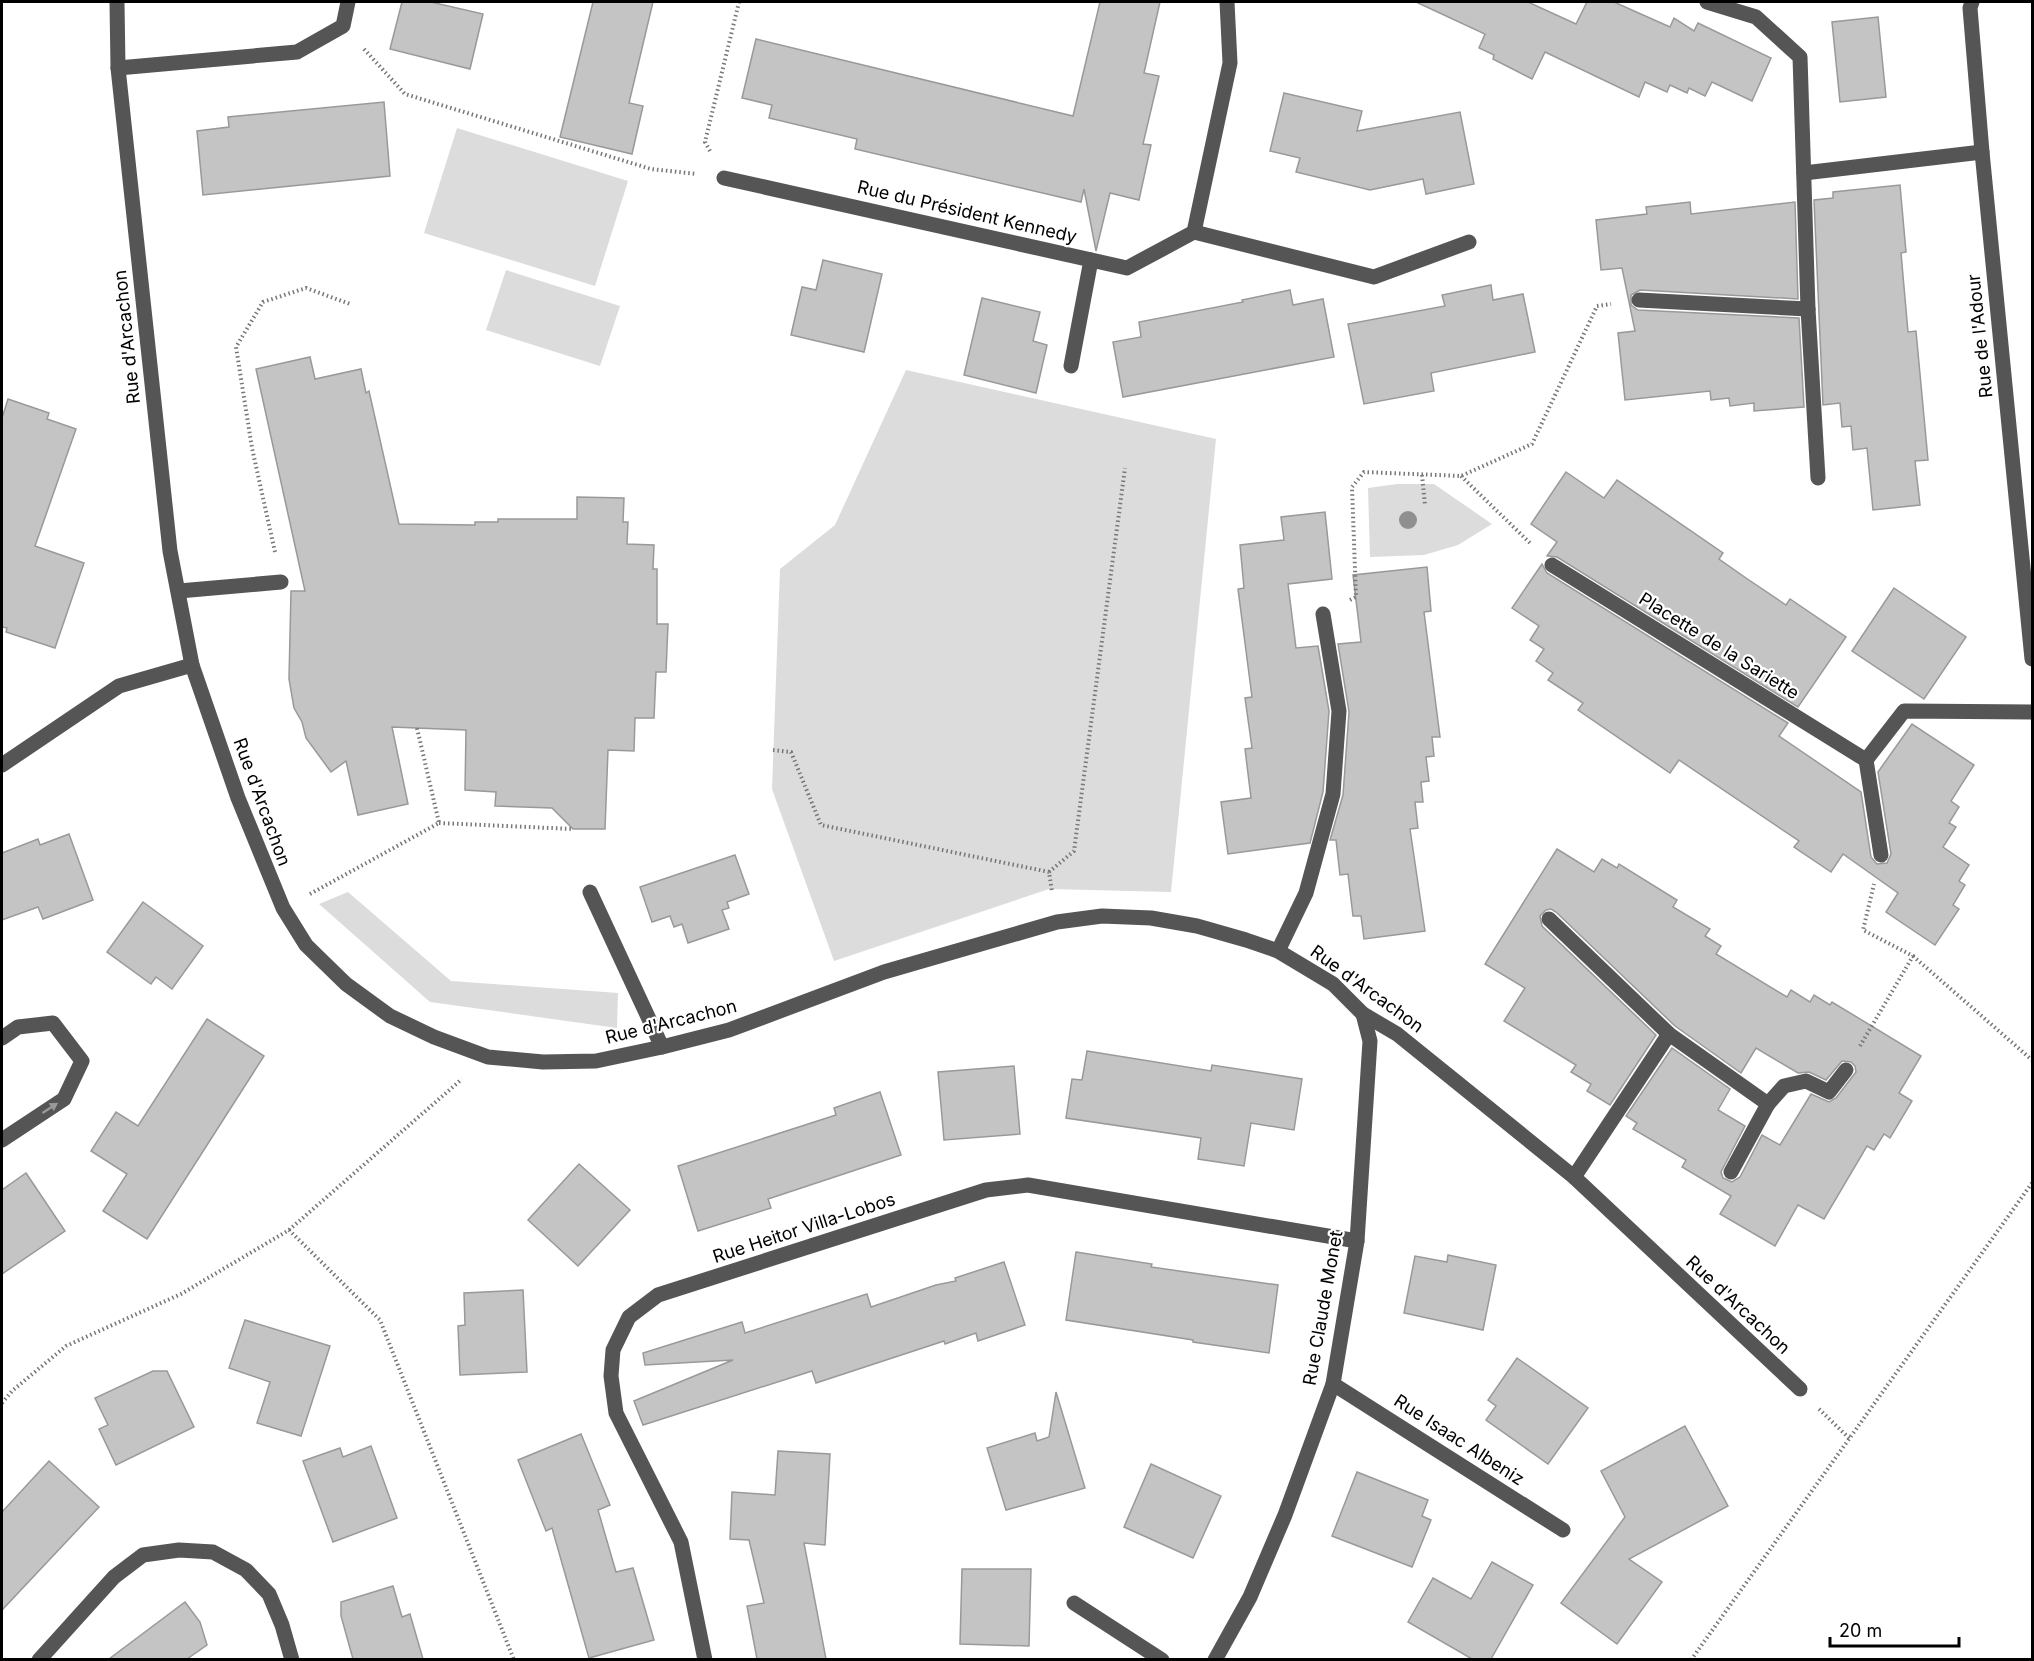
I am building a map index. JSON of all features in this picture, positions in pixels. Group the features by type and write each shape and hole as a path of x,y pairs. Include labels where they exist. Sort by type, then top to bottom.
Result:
{"street":[{"name":"Rue d'Arcachon","path":"117,2 118,68 170,551 192,664 238,798 283,908 306,945 346,984 390,1017 434,1037 488,1057 543,1062 596,1061 729,1030 884,972 1058,922 1102,916 1151,918 1197,926 1278,951 1333,984 1363,1014 1397,1034 1574,1177 1800,1389"},
{"path":"118,68 297,52 343,26 348,2"},
{"path":"1227,2 1230,63 1194,232 1374,277 1469,242"},
{"path":"1707,2 1756,16 1800,57 1808,309 1818,478"},
{"name":"Rue de l'Adour","path":"1969,4 1982,152 2026,529 2032,659"},
{"path":"1804,173 1982,152"},
{"name":"Rue du Président Kennedy","path":"724,178 1127,268 1194,232"},
{"path":"1071,366 1091,260"},
{"path":"1639,300 1808,309"},
{"name":"Placette de la Sariette","path":"1552,565 1866,760"},
{"path":"179,591 281,582"},
{"path":"1278,951 1306,893 1333,794 1339,711 1323,614"},
{"path":"2,765 119,686 192,664"},
{"path":"1881,855 1866,760 1904,711 2032,711"},
{"path":"590,892 662,1047"},
{"path":"1549,919 1669,1034 1768,1104"},
{"name":"Rue Claude Monet","path":"1215,1659 1250,1597 1276,1536 1333,1384 1357,1241 1370,1041 1363,1014"},
{"path":"2,1038 18,1027 53,1023 82,1061 64,1099 2,1140"},
{"path":"1574,1177 1669,1034"},
{"path":"1731,1172 1768,1104 1784,1086 1806,1081 1829,1092 1846,1070"},
{"name":"Rue Heitor Villa-Lobos","path":"705,1659 681,1542 616,1413 611,1376 613,1350 629,1317 658,1295 986,1190 1028,1185 1357,1241"},
{"name":"Rue Isaac Albeniz","path":"1333,1384 1563,1530"},
{"path":"39,1659 114,1577 143,1555 179,1550 213,1552 246,1570 269,1594 282,1625 292,1659"},
{"path":"1074,1603 1162,1659"}],"path":[{"path":"724,178 705,142 739,2"},
{"path":"343,26 405,94 651,169 724,178"},
{"path":"281,582 252,448 236,347 263,302 306,288 350,304"},
{"path":"1323,614 1356,597 1352,487 1365,472 1461,477 1532,444 1597,306 1639,300"},
{"path":"1049,872 1074,850 1125,468"},
{"path":"1422,475 1425,505"},
{"path":"1461,477 1552,565"},
{"path":"417,728 439,823"},
{"path":"773,750 791,752 821,825 1049,872"},
{"path":"283,908 439,823 573,829"},
{"path":"1881,855 1863,930 1913,956 2032,1060"},
{"path":"1049,872 1058,922"},
{"path":"1846,1070 1913,956"},
{"path":"2,1403 12,1391 66,1346 181,1294 289,1230 488,1057"},
{"path":"1691,1659 2032,1184"},
{"path":"289,1230 380,1320 514,1659"},
{"path":"1800,1389 1850,1439"}],"shaded area":[{"path":"457,128 628,181 595,286 424,233"},
{"path":"506,270 620,306 600,366 486,330"},
{"path":"906,370 1216,439 1171,892 1049,889 834,961 772,789 780,569 835,525"},
{"path":"1397,484 1434,484 1492,524 1458,545 1424,555 1370,557 1368,488"},
{"path":"348,892 451,981 618,993 617,1028 430,1002 319,904"}],"building":[{"path":"402,2 431,2 483,14 470,69 390,49"},
{"path":"593,2 653,2 629,103 643,106 632,154 560,137"},
{"path":"1100,2 1160,2 1144,73 1159,76 1143,144 1151,145 1139,200 1110,193 1096,251 1084,189 1081,202 855,149 857,139 769,118 772,105 742,98 756,39 1073,116"},
{"path":"1416,2 1528,2 1576,24 1587,2 1614,2 1670,27 1674,18 1694,31 1698,23 1771,58 1752,101 1712,82 1705,96 1689,88 1687,93 1670,85 1667,92 1645,82 1639,97 1545,52 1532,79 1493,59 1494,55 1479,48 1485,34"},
{"path":"1878,17 1886,97 1840,102 1832,22"},
{"path":"1284,93 1362,111 1357,131 1460,112 1474,184 1426,194 1423,179 1370,190 1296,172 1300,158 1270,151"},
{"path":"384,102 390,176 203,195 197,131 229,127 228,117"},
{"path":"1900,185 1906,252 1901,253 1908,332 1916,331 1928,460 1915,461 1920,505 1873,510 1867,448 1853,450 1851,426 1842,427 1840,403 1823,405 1814,200 1833,198 1833,192"},
{"path":"1690,202 1691,214 1795,202 1798,299 1640,290 1631,295 1631,305 1638,310 1799,318 1804,407 1754,411 1754,403 1730,406 1729,398 1711,400 1710,391 1625,400 1618,333 1635,331 1622,268 1601,270 1596,220 1647,214 1646,207"},
{"path":"823,260 882,274 864,352 791,335 802,287 816,290"},
{"path":"1491,285 1493,300 1523,294 1535,352 1431,373 1434,391 1364,404 1348,324 1445,306 1442,295"},
{"path":"1290,290 1293,305 1323,299 1334,357 1123,397 1113,342 1141,337 1139,322 1243,302 1242,300"},
{"path":"982,298 1040,312 1033,341 1047,345 1036,393 964,375"},
{"path":"310,357 315,379 361,369 366,393 369,391 399,524 475,525 475,522 498,522 498,519 577,519 577,497 624,498 623,522 628,522 627,544 654,545 653,569 657,569 657,624 668,624 666,672 656,672 654,718 635,718 634,751 608,750 605,829 573,829 552,808 495,806 496,792 465,790 466,730 392,727 408,804 358,815 346,761 331,772 306,738 302,722 294,708 289,679 291,591 305,591 256,369"},
{"path":"8,399 49,413 47,419 76,429 35,546 84,563 55,648 6,632 7,628 2,627 2,418"},
{"path":"1566,472 1604,498 1617,480 1723,553 1719,559 1746,578 1786,605 1790,599 1846,637 1798,707 1557,557 1547,556 1557,542 1531,524"},
{"path":"1325,512 1332,579 1288,584 1296,648 1318,646 1329,711 1323,792 1310,843 1228,854 1221,802 1251,798 1245,749 1252,748 1245,698 1252,697 1238,589 1244,588 1240,545 1284,540 1281,517"},
{"path":"1542,564 1547,573 1788,723 1779,736 1861,792 1871,857 1877,864 1887,863 1891,854 1878,772 1912,724 1974,765 1951,801 1959,807 1949,823 1956,827 1943,847 1969,865 1959,881 1965,885 1953,905 1959,909 1935,945 1886,912 1898,893 1843,854 1831,872 1794,847 1799,841 1679,760 1670,773 1578,710 1583,703 1548,680 1553,673 1536,661 1544,649 1530,640 1539,626 1512,608"},
{"path":"1427,567 1431,611 1424,612 1440,737 1432,737 1434,756 1426,757 1429,781 1421,782 1423,802 1415,802 1418,828 1410,829 1425,931 1364,939 1361,916 1353,916 1348,874 1340,875 1336,840 1330,840 1343,795 1349,712 1338,644 1361,642 1353,575"},
{"path":"1894,588 1966,637 1924,699 1852,651"},
{"path":"69,834 93,900 43,919 38,907 2,920 2,853 38,839 40,845"},
{"path":"1557,849 1594,872 1602,859 1617,868 1619,864 1677,900 1673,907 1710,929 1705,936 1721,946 1716,954 1787,997 1791,990 1810,1002 1814,995 1830,1005 1832,1002 1921,1056 1899,1093 1912,1101 1890,1138 1884,1134 1874,1150 1867,1146 1824,1219 1798,1205 1775,1246 1720,1214 1731,1196 1682,1167 1686,1160 1633,1129 1637,1123 1626,1116 1672,1048 1730,1089 1718,1110 1745,1126 1721,1172 1723,1178 1732,1182 1740,1177 1762,1135 1780,1145 1811,1094 1829,1102 1836,1098 1856,1072 1851,1062 1842,1061 1826,1080 1809,1072 1798,1073 1756,1048 1741,1073 1675,1026 1551,909 1546,910 1540,916 1542,926 1656,1035 1610,1105 1587,1091 1591,1084 1571,1072 1576,1065 1504,1021 1525,988 1485,964"},
{"path":"735,855 749,894 727,902 729,908 722,910 729,929 688,943 682,924 674,927 670,916 652,922 640,887"},
{"path":"143,902 203,946 172,989 156,977 151,984 107,952"},
{"path":"207,1019 264,1056 147,1239 103,1211 127,1174 91,1151 116,1112 138,1126"},
{"path":"1087,1051 1211,1071 1212,1065 1302,1079 1294,1130 1251,1123 1244,1166 1198,1159 1201,1138 1066,1118 1072,1079 1082,1080"},
{"path":"1014,1066 1020,1134 944,1140 938,1072"},
{"path":"880,1092 901,1155 768,1199 771,1208 698,1231 678,1166 836,1115 834,1108"},
{"path":"579,1164 630,1210 578,1266 528,1220"},
{"path":"26,1173 65,1231 2,1274 2,1190"},
{"path":"1076,1252 1152,1264 1151,1267 1278,1285 1269,1353 1066,1320"},
{"path":"1448,1255 1496,1265 1483,1330 1404,1313 1415,1256 1447,1262"},
{"path":"1004,1262 1025,1325 978,1341 976,1333 945,1344 944,1341 816,1383 812,1371 643,1425 634,1401 733,1360 645,1365 643,1353 742,1322 745,1333 867,1294 871,1307 936,1285 956,1281 955,1278"},
{"path":"523,1290 527,1372 460,1375 458,1326 465,1325 464,1293"},
{"path":"245,1320 330,1346 301,1436 257,1423 270,1382 229,1368"},
{"path":"1517,1358 1588,1408 1548,1464 1486,1420 1496,1406 1488,1400"},
{"path":"153,1371 167,1371 194,1427 116,1465 99,1429 108,1425 95,1398"},
{"path":"1056,1392 1085,1488 1006,1510 987,1448 1035,1433 1037,1441 1049,1437"},
{"path":"1685,1426 1728,1506 1629,1559 1662,1582 1617,1644 1561,1603 1625,1517 1601,1471"},
{"path":"581,1434 610,1505 598,1510 616,1572 633,1568 654,1640 589,1658 552,1528 546,1531 518,1460"},
{"path":"371,1446 397,1518 333,1542 303,1461 340,1448 343,1457"},
{"path":"778,1451 830,1454 825,1545 804,1543 826,1659 757,1659 747,1606 764,1603 749,1540 730,1539 732,1492 775,1495"},
{"path":"49,1461 99,1507 2,1610 2,1512"},
{"path":"1151,1464 1221,1496 1193,1558 1124,1527"},
{"path":"1357,1472 1428,1500 1422,1516 1431,1520 1412,1567 1332,1536"},
{"path":"1492,1562 1533,1585 1491,1659 1472,1659 1408,1622 1433,1578 1471,1599"},
{"path":"962,1569 1031,1569 1029,1646 960,1644"},
{"path":"393,1586 402,1617 410,1614 423,1659 353,1659 341,1616 341,1602"},
{"path":"185,1602 200,1622 207,1645 187,1659 109,1659"}]}
